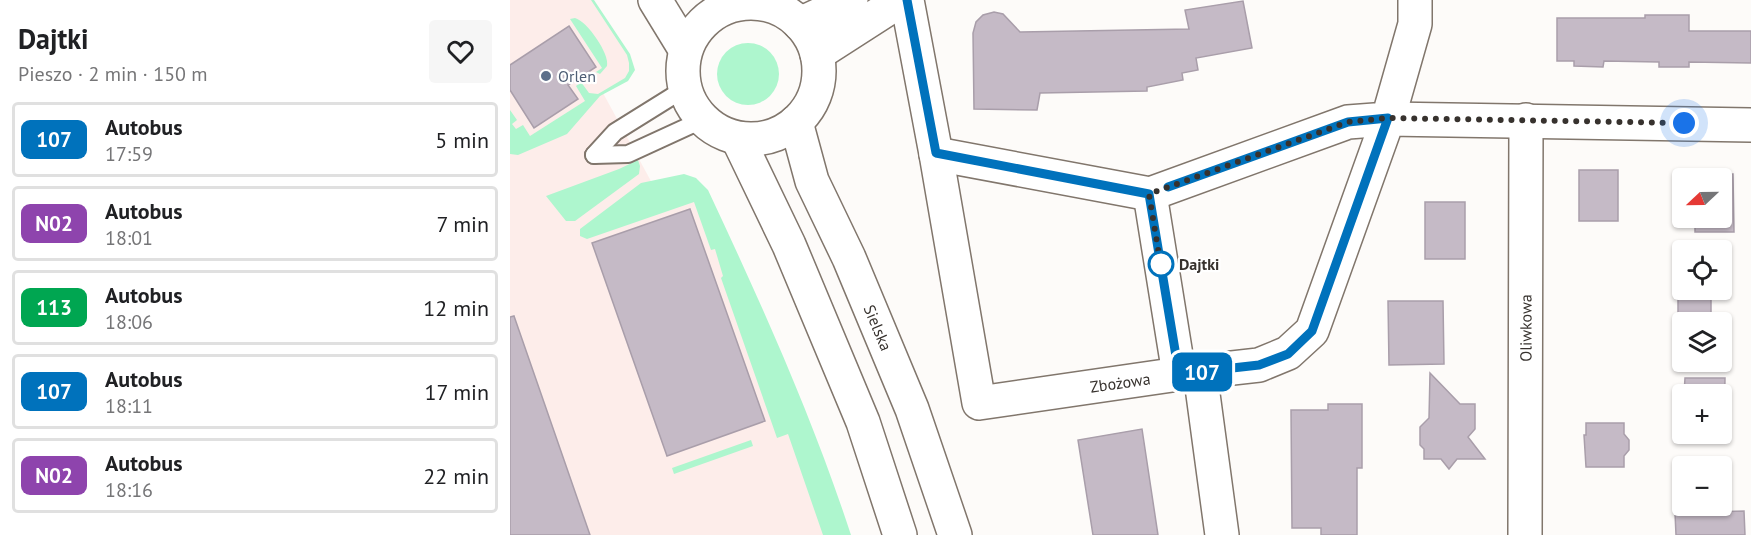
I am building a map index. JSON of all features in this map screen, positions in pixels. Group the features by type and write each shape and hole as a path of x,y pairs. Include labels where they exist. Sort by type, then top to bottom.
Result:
{"street":[{"path":"655,0 685,49"},
{"path":"800,24 851,0"},
{"path":"817,54 901,0"},
{"path":"907,0 936,153 1149,194 1348,122 1388,118 1751,125"},
{"name":"Zbożowa","path":"936,153 979,403 1259,365 1288,354 1312,331 1388,118 1415,24 1416,0"},
{"path":"729,3 768,5 785,12 800,24 811,38 817,54 819,73 816,91 809,108 796,122 779,134 759,140 738,139 719,132 702,120 691,106 684,89 682,69 685,49 696,30 711,15 729,3"},
{"name":"Oliwkowa","path":"1525,535 1526,120"},
{"name":"Sielska","path":"796,122 813,181 849,258 912,409 955,535"},
{"path":"738,139 789,245 863,422 900,535"},
{"path":"1149,194 1222,535"}],"lane":[{"path":"684,89 615,132 594,155 628,154 702,120"}],"shaded area":[{"path":"510,0 593,0 629,54 632,68 625,80 603,93 652,183 698,180 847,535 510,535"}],"green space":[{"path":"591,0 594,0 630,54 635,70 628,81 600,96 567,134 518,155 510,154 510,110 517,120 512,124 516,129 523,125 530,136 585,101 576,86 581,82 589,93 598,94 625,78 629,71 627,55"},
{"path":"575,18 591,31 605,54 607,66 600,74 596,72 602,68 570,19"},
{"path":"748,43 770,52 779,74 770,96 748,105 726,96 717,74 726,52"},
{"path":"638,160 639,174 575,221 566,221 546,196 619,169"},
{"path":"684,174 696,178 708,190 728,232 803,403 851,535 823,535 788,434 777,438 721,278 723,276 715,249 711,250 694,202 587,239 580,236 580,229 641,183"},
{"path":"751,440 753,446 674,474 672,468"}],"building":[{"path":"1243,1 1252,48 1196,58 1198,70 1182,73 1183,80 1147,87 1147,91 1040,93 1037,110 974,109 973,33 976,22 983,15 994,12 1003,14 1020,32 1189,29 1185,10"},
{"path":"1645,15 1689,15 1689,31 1751,31 1751,63 1689,62 1689,67 1659,67 1659,62 1604,61 1603,67 1574,66 1574,61 1557,61 1557,18 1645,18"},
{"name":"Orlen","path":"569,26 596,67 568,85 578,99 534,128 510,90 510,65"},
{"path":"1579,170 1618,170 1618,221 1579,221"},
{"path":"1732,174 1734,232 1695,232 1695,228 1732,228"},
{"path":"1425,202 1465,202 1465,259 1425,259"},
{"path":"690,209 765,421 667,456 592,243"},
{"path":"1678,300 1711,300 1711,312 1678,312"},
{"path":"1388,301 1443,301 1444,364 1389,365"},
{"path":"514,316 590,535 510,535 510,317"},
{"path":"1430,373 1460,404 1475,404 1475,429 1468,437 1485,459 1457,459 1449,469 1441,459 1424,459 1424,449 1420,445 1420,427 1429,418"},
{"path":"1685,378 1725,378 1725,384 1685,384"},
{"path":"1328,404 1362,404 1362,468 1357,468 1357,535 1321,535 1321,528 1292,528 1291,410 1328,410"},
{"path":"1586,423 1624,423 1624,434 1629,440 1629,450 1624,456 1624,467 1586,467 1584,435 1586,435"},
{"path":"1142,429 1158,535 1093,535 1078,440"},
{"path":"1732,511 1744,511 1745,535 1676,535 1675,516 1732,516"}],"bus line":[{"name":"107","path":"907,0 936,153 1149,194 1179,374 1259,365 1288,354 1312,331 1388,118 1348,122 1168,187"}],"place":[{"name":"Orlen","path":"546,76"},
{"name":"Dajtki","path":"1161,264"}],"route":[{"path":"1161,264 1162,273 1149,194 1348,122 1388,118 1684,123"}]}
